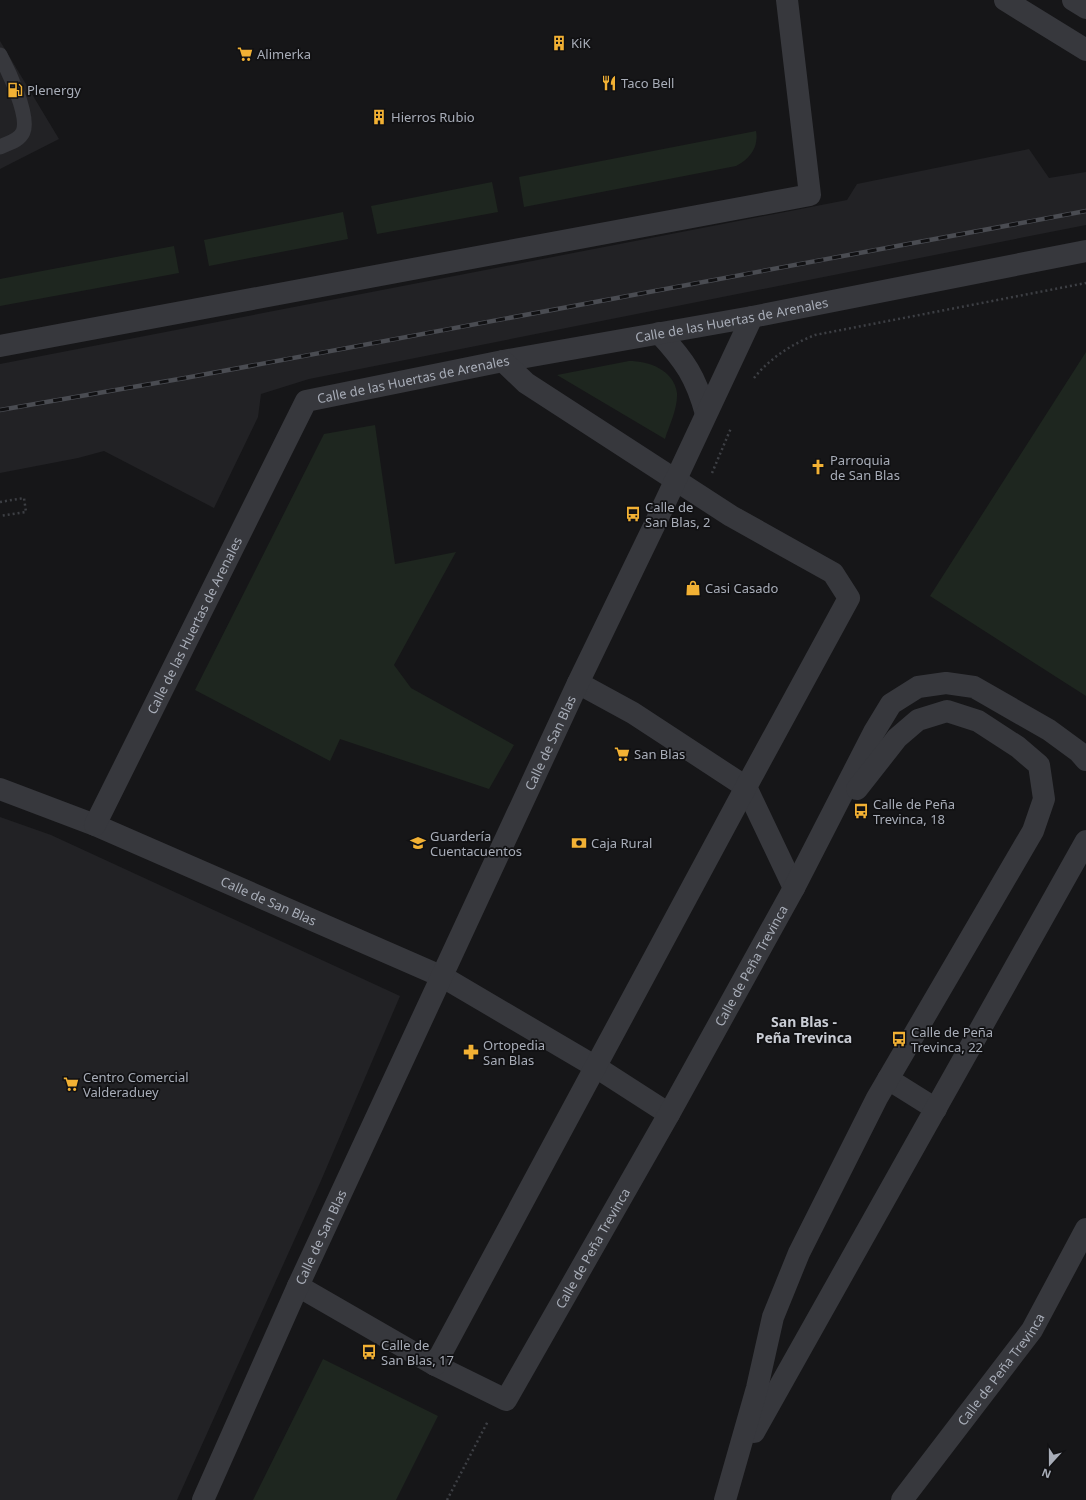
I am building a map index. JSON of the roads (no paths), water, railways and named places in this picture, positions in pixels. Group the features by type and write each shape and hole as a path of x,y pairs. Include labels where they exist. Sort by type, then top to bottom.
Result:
{"street":[{"path":"0,346 810,195 787,0"},
{"path":"1005,0 1086,50"},
{"path":"1073,0 1086,8"},
{"name":"Calle de las Huertas de Arenales","path":"95,825 306,401 504,361 752,317 1086,252"},
{"name":"Calle de San Blas","path":"203,1500 298,1286 578,683 752,317"},
{"path":"659,333 679,354 694,378 706,414"},
{"path":"435,1365 849,598 833,573 731,516 526,383 504,361"},
{"name":"Calle de San Blas","path":"578,683 633,713 746,787"},
{"name":"Calle de Peña Trevinca","path":"298,1286 435,1365 506,1400 669,1114 794,888 874,732 891,704 918,687 946,683 974,687 1049,730 1079,752 1086,760"},
{"path":"994,732 1011,708"},
{"name":"Calle de Peña Trevinca","path":"725,1500 757,1388 773,1317 800,1253 888,1079 1033,831 1044,799 1039,766 1018,747 978,721 947,711 918,720 897,738 870,770 794,888"},
{"path":"746,787 794,888"},
{"path":"0,789 95,825"},
{"name":"Calle de San Blas","path":"95,825 442,977 596,1066 669,1114"},
{"name":"Calle de Peña Trevinca","path":"732,1478 766,1408 1086,841"},
{"path":"888,1079 936,1109"},
{"name":"Calle de Peña Trevinca","path":"902,1500 1032,1330 1086,1229"}],"lane":[{"path":"0,55 16,92 24,124 23,132 18,138 0,146"}],"railway":[{"path":"0,410 185,378 1086,211"}],"place":[{"name":"KiK","path":"559,43"},
{"name":"Alimerka","path":"245,54"},
{"name":"Taco Bell","path":"609,83"},
{"name":"Plenergy","path":"15,90"},
{"name":"Hierros Rubio","path":"379,117"},
{"name":"Parroquia de San Blas","path":"818,467"},
{"name":"Calle de San Blas, 2","path":"633,514"},
{"name":"Casi Casado","path":"693,588"},
{"name":"San Blas","path":"622,754"},
{"name":"Calle de Peña Trevinca, 18","path":"861,811"},
{"name":"Guardería Cuentacuentos","path":"418,843"},
{"name":"Caja Rural","path":"579,843"},
{"name":"Calle de Peña Trevinca, 22","path":"899,1039"},
{"name":"Ortopedia San Blas","path":"471,1052"},
{"name":"Centro Comercial Valderaduey","path":"71,1084"},
{"name":"Calle de San Blas, 17","path":"369,1352"}],"district":[{"name":"San Blas - Peña Trevinca","path":"804,1030"}]}
